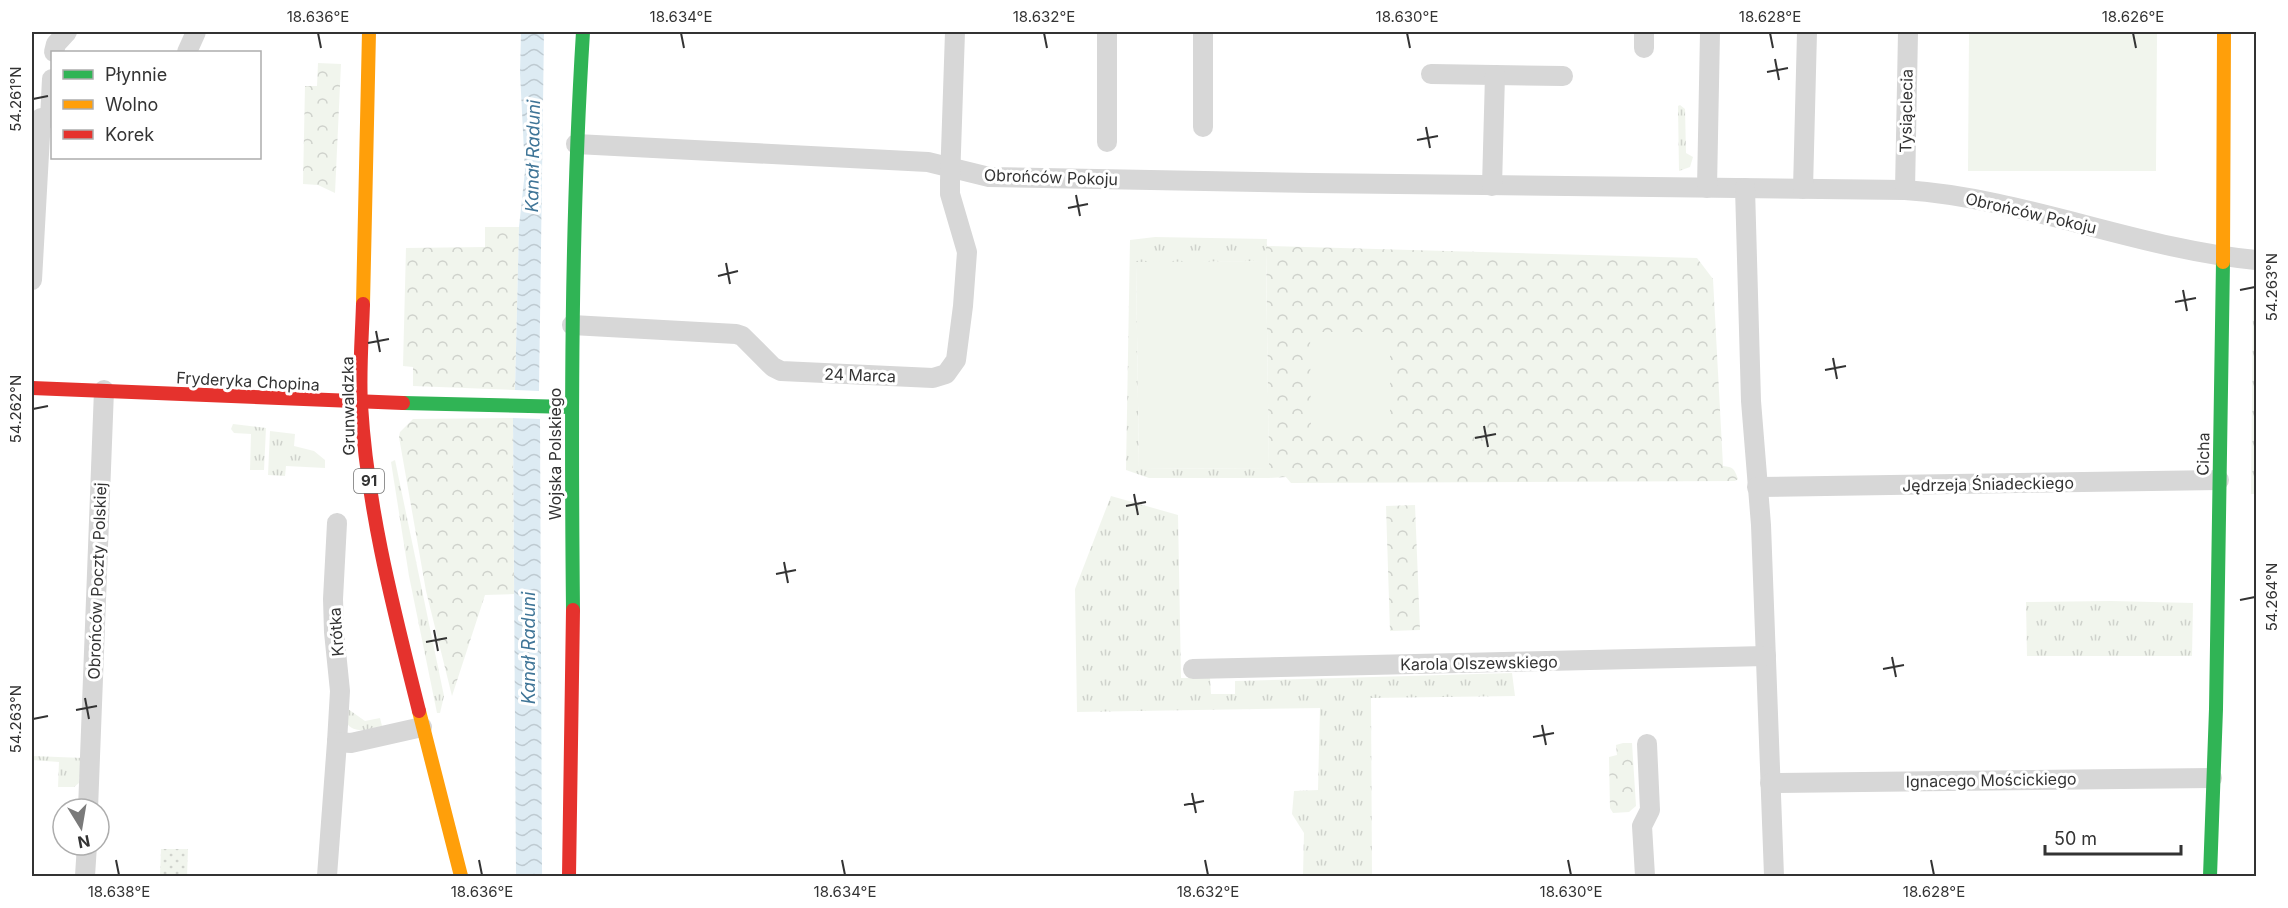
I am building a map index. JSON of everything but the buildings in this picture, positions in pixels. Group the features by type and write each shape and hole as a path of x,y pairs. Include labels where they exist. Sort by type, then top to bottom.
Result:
{"street":[{"path":"54,51 56,44 67,32"},
{"path":"188,51 196,32"},
{"name":"Grunwaldzka","path":"369,32 361,402 365,457 383,559 422,727 461,876"},
{"name":"Wojska Polskiego","path":"569,876 574,660 572,325 576,144 583,32"},
{"name":"24 Marca","path":"572,325 742,336 773,367 781,370 933,378 946,374 956,360 960,340 967,252 950,194 955,32"},
{"path":"1107,32 1107,142"},
{"path":"1203,32 1203,127"},
{"path":"1707,188 1710,32"},
{"path":"1803,189 1807,32"},
{"name":"Tysiąclecia","path":"1905,190 1908,32"},
{"name":"Cicha","path":"2210,876 2224,220 2224,32"},
{"path":"1431,74 1563,76"},
{"path":"1492,186 1495,75"},
{"path":"32,280 44,118 51,84"},
{"name":"Obrońców Pokoju","path":"576,144 928,162 989,177 1492,186 1905,190 1955,195 2184,248 2256,260"},
{"path":"1745,188 1751,401 1761,525 1773,876"},
{"name":"Fryderyka Chopina","path":"32,387 361,402 571,407"},
{"name":"Obrońców Poczty Polskiej","path":"88,797 104,390"},
{"name":"Jędrzeja Śniadeckiego","path":"1757,487 2219,480"},
{"name":"Krótka","path":"327,876 340,691 333,632 337,523"},
{"name":"Karola Olszewskiego","path":"1193,669 1766,656"},
{"path":"337,742 351,743 422,727"},
{"path":"1645,876 1642,826 1650,810 1647,744"},
{"name":"Ignacego Mościckiego","path":"1770,783 2212,778"},
{"path":"85,876 86,857"}],"green space":[{"path":"1969,32 2157,32 2156,171 1968,171"},
{"path":"318,63 341,64 335,193 318,185 303,184 305,86 317,86"},
{"path":"1678,106 1685,109 1686,153 1693,157 1690,167 1679,171"},
{"path":"485,227 519,227 515,390 413,386 413,367 403,366 406,248 485,247"},
{"path":"1155,237 1267,239 1266,261 1136,263 1139,469 1269,468 1269,478 1149,478 1126,470 1130,240"},
{"path":"1266,246 1697,258 1713,279 1723,466 1733,469 1738,479 1735,481 1291,483 1286,477 1269,478"},
{"path":"1266,261 1269,468 1139,469 1136,262"},
{"path":"2256,297 2256,494 2251,494 2253,300"},
{"path":"1310,332 1390,332 1390,432 1311,432"},
{"path":"513,418 514,594 485,595 452,696 426,591 400,432 413,419"},
{"path":"233,424 266,428 264,470 250,470 251,434 234,433 231,429"},
{"path":"270,431 295,434 294,446 314,451 325,460 325,468 286,466 285,476 268,475"},
{"path":"395,460 444,696 440,713 437,713 409,576 391,462"},
{"path":"1111,496 1178,515 1181,678 1210,678 1211,694 1235,694 1235,681 1512,673 1515,696 1371,698 1372,876 1303,876 1304,833 1292,814 1294,791 1318,790 1320,708 1077,712 1075,589"},
{"path":"1415,505 1420,630 1390,631 1386,506"},
{"path":"2026,602 2193,603 2192,656 2027,656"},
{"path":"348,709 365,721 380,718 382,726 363,730 350,727 346,723"},
{"path":"1632,743 1636,806 1629,812 1613,813 1610,808 1609,757 1617,755 1616,745"},
{"path":"32,756 84,758 83,777 79,777 79,783 74,787 58,787 59,762 32,760"},
{"path":"161,849 188,849 187,876 160,876"}],"water":[{"name":"Kanał Raduni","path":"521,32 544,32 539,391 515,390 519,227 525,171 520,73"},
{"name":"Kanał Raduni","path":"513,418 540,419 542,876 516,876"}],"traffic: fast":[{"path":"573,610 573,321 576,177 583,32"},
{"path":"2210,876 2216,709 2223,262"},
{"path":"403,403 571,407"}],"traffic: slow":[{"path":"363,304 369,32"},
{"path":"2223,262 2224,32"},
{"path":"419,711 461,876"}],"traffic: jam":[{"path":"363,304 360,393 369,482 383,559 419,711"},
{"path":"32,388 403,403"},
{"path":"569,876 573,610"}]}
